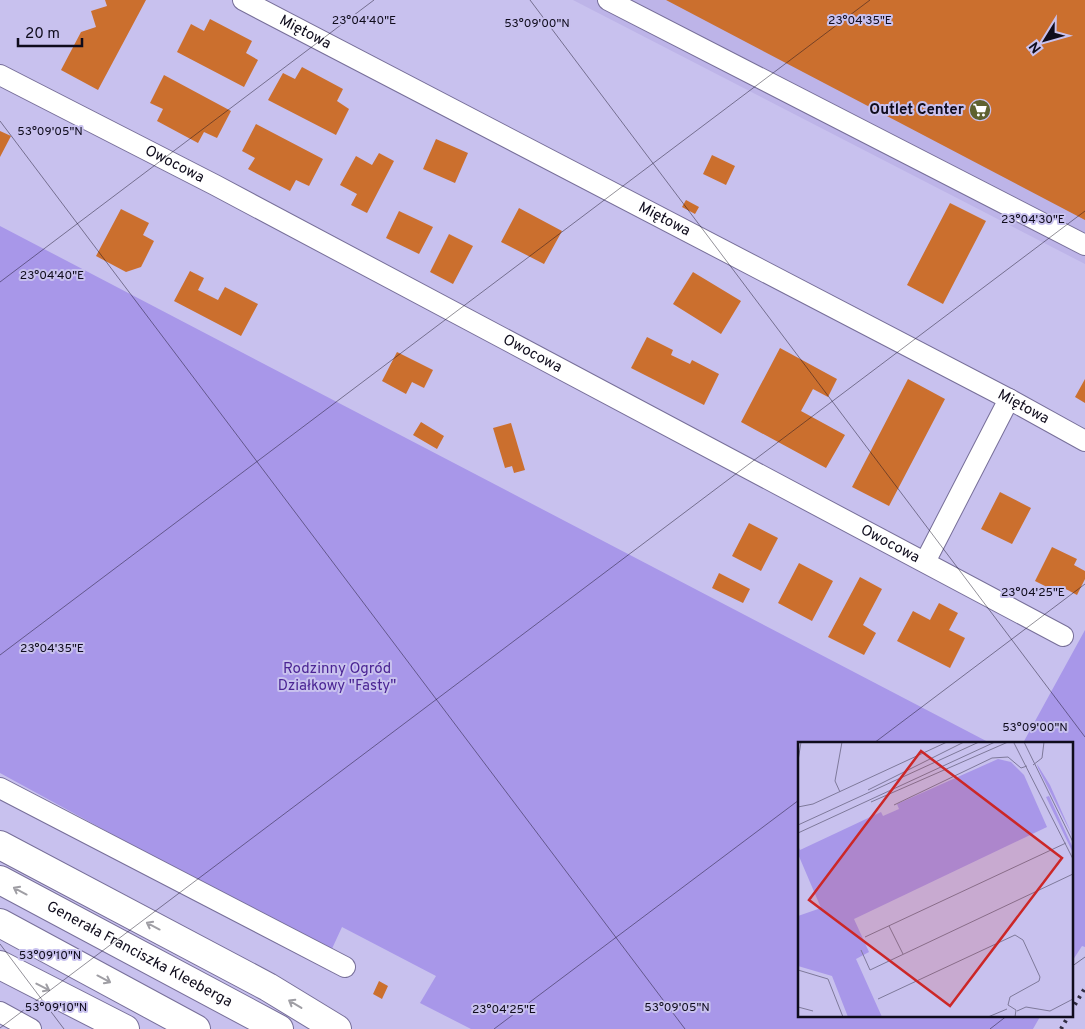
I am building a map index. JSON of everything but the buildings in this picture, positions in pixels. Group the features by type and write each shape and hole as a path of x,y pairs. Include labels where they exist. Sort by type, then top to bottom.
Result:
{"highway":[{"path":"0,845 268,987 337,1029"},
{"name":"Generała Franciszka Kleeberga","path":"0,880 279,1029"},
{"path":"0,922 196,1029"},
{"path":"0,965 125,1029"}],"street":[{"name":"Miętowa","path":"243,0 1009,399 1085,441"},
{"path":"608,0 1085,245"},
{"name":"Owocowa","path":"0,75 242,199 1063,636"},
{"path":"925,562 1009,399"},
{"path":"0,788 345,967"},
{"path":"0,1012 31,1029"}],"shaded area":[{"name":"Outlet Center","path":"573,0 1085,0 1085,264"}],"green space":[{"name":"Rodzinny Ogród Działkowy \"Fasty\"","path":"0,226 988,742 798,742 798,1016 1040,1016 1033,1029 471,1029 420,1003 436,976 342,927 330,953 0,773"},
{"path":"1085,630 1085,947 1082,946 1072,961 1072,742 1024,742"}],"railway":[{"path":"1072,1009 1085,988"},
{"path":"1061,1029 1068,1016"}],"place":[{"name":"Outlet Center","path":"980,110"}]}
